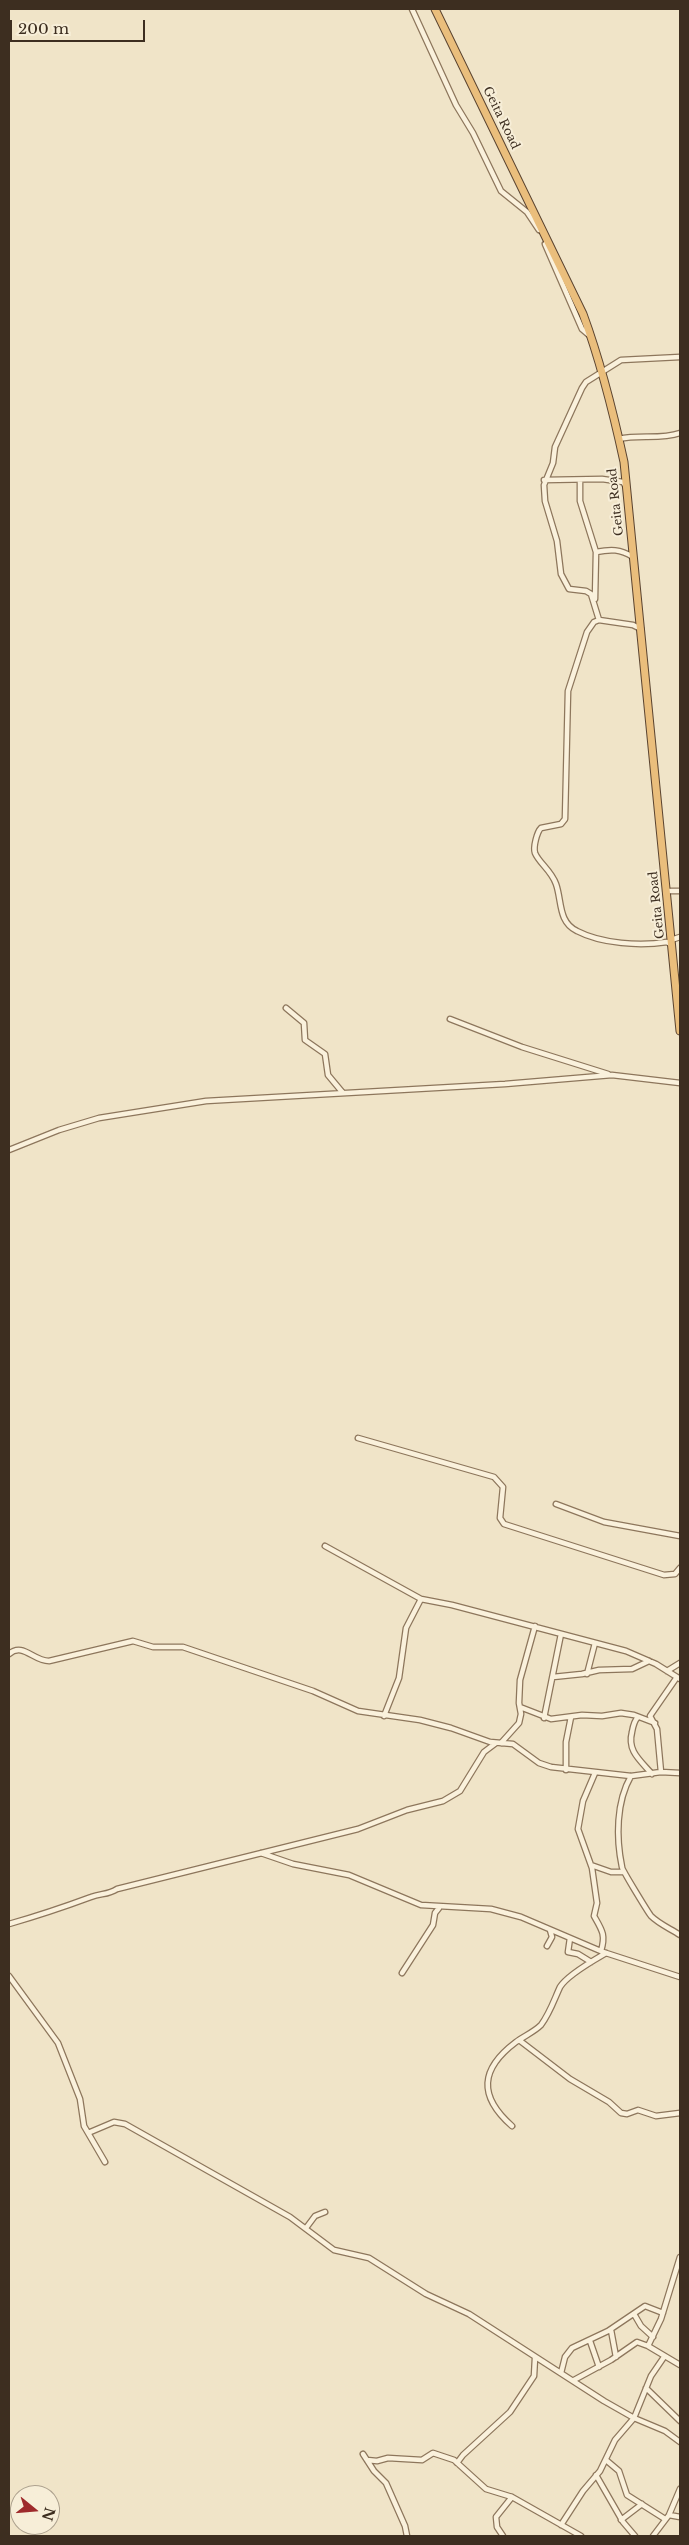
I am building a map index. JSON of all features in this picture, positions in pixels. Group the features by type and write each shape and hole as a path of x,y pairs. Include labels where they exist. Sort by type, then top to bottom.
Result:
{"highway":[{"name":"Geita Road","path":"435,9 566,276 592,339 603,372 619,439 626,486 680,1031"}],"street":[{"path":"412,9 448,88 501,191 521,206 533,220 582,329 592,339"},
{"path":"595,603 589,592 569,589 564,583 556,541 545,501 544,480 553,463 555,447 586,382 621,360 680,357"},
{"path":"619,439 631,436 661,437 680,433"},
{"path":"544,480 624,482 626,486"},
{"path":"580,480 580,501 596,552 595,603 598,620"},
{"path":"596,552 623,551 634,557"},
{"path":"641,629 633,625 598,620 594,622 587,632 568,691 565,819 561,824 545,825 538,830 535,853 548,868 554,880 559,905 567,923 577,931 619,942 646,944 672,942 680,937"},
{"path":"667,891 680,891"},
{"path":"286,1008 304,1023 305,1040 325,1054 328,1075 344,1093"},
{"path":"450,1019 522,1047 612,1075"},
{"path":"9,1150 79,1124 153,1108 234,1098 344,1093 612,1075 680,1083"},
{"path":"358,1438 494,1477 503,1487 500,1518 504,1524 664,1575 675,1574 680,1568"},
{"path":"556,1504 604,1522 680,1536"},
{"path":"325,1546 422,1599 535,1626 626,1651 650,1661 678,1678 650,1716 655,1723 661,1772"},
{"path":"384,1716 399,1678 406,1628 422,1599"},
{"path":"9,1924 74,1905 96,1895 105,1895 117,1889 368,1826 407,1810 452,1797 466,1783 484,1752 498,1743 519,1722 521,1714 520,1680 535,1626"},
{"path":"544,1718 562,1634"},
{"path":"9,1654 14,1650 20,1650 37,1659 48,1660 134,1640 152,1647 183,1647 312,1691 358,1711 432,1723 498,1743 519,1746 543,1765 566,1770 631,1776 661,1772 680,1773"},
{"path":"587,1674 595,1643"},
{"path":"553,1677 587,1674 599,1670 632,1669 650,1661"},
{"path":"667,1671 680,1663"},
{"path":"520,1708 544,1718 582,1715 602,1716 621,1713 638,1716 655,1723"},
{"path":"638,1716 630,1737 631,1747 635,1756 652,1774"},
{"path":"566,1770 566,1742 571,1717"},
{"path":"595,1773 585,1795 578,1829 591,1865 597,1903 594,1916 601,1926 604,1952"},
{"path":"631,1776 622,1793 619,1821 622,1866 652,1916 680,1935"},
{"path":"261,1853 294,1864 341,1872 421,1905 439,1908 491,1909 521,1917 604,1952 680,1977"},
{"path":"591,1865 611,1872 624,1872"},
{"path":"402,1973 433,1925 434,1915 439,1908"},
{"path":"547,1946 552,1937 550,1930"},
{"path":"570,1938 568,1952 578,1954 591,1962"},
{"path":"512,2126 498,2114 490,2097 487,2076 493,2064 520,2040 539,2027 545,2020 564,1982 604,1952"},
{"path":"9,1976 58,2043 80,2099 88,2133 105,2162"},
{"path":"520,2040 570,2079 609,2102 621,2113 627,2114 638,2110 656,2116 680,2113"},
{"path":"88,2133 114,2122 125,2124 306,2228 334,2250 369,2258 426,2294 469,2314 535,2358 634,2418 665,2432 680,2442"},
{"path":"306,2228 315,2216 325,2212"},
{"path":"648,2346 663,2313 680,2257"},
{"path":"561,2373 568,2352 611,2330 646,2306 663,2313"},
{"path":"634,2314 641,2326 653,2337"},
{"path":"611,2330 616,2357"},
{"path":"590,2341 599,2367"},
{"path":"574,2380 616,2357 636,2342 648,2346 680,2365"},
{"path":"562,2524 596,2476 616,2440 634,2418 646,2388 657,2366 664,2357"},
{"path":"457,2463 467,2450 510,2412 531,2382 535,2358"},
{"path":"646,2388 680,2421"},
{"path":"366,2460 377,2462 388,2458 422,2460 433,2453 457,2463 486,2488 512,2496 581,2536"},
{"path":"363,2454 374,2471 386,2483 408,2536"},
{"path":"606,2460 619,2471 627,2495 667,2517 680,2518"},
{"path":"596,2476 621,2520 636,2536"},
{"path":"653,2536 667,2517 680,2489"},
{"path":"504,2536 497,2527 496,2517 512,2496"},
{"path":"621,2520 642,2504"}]}
